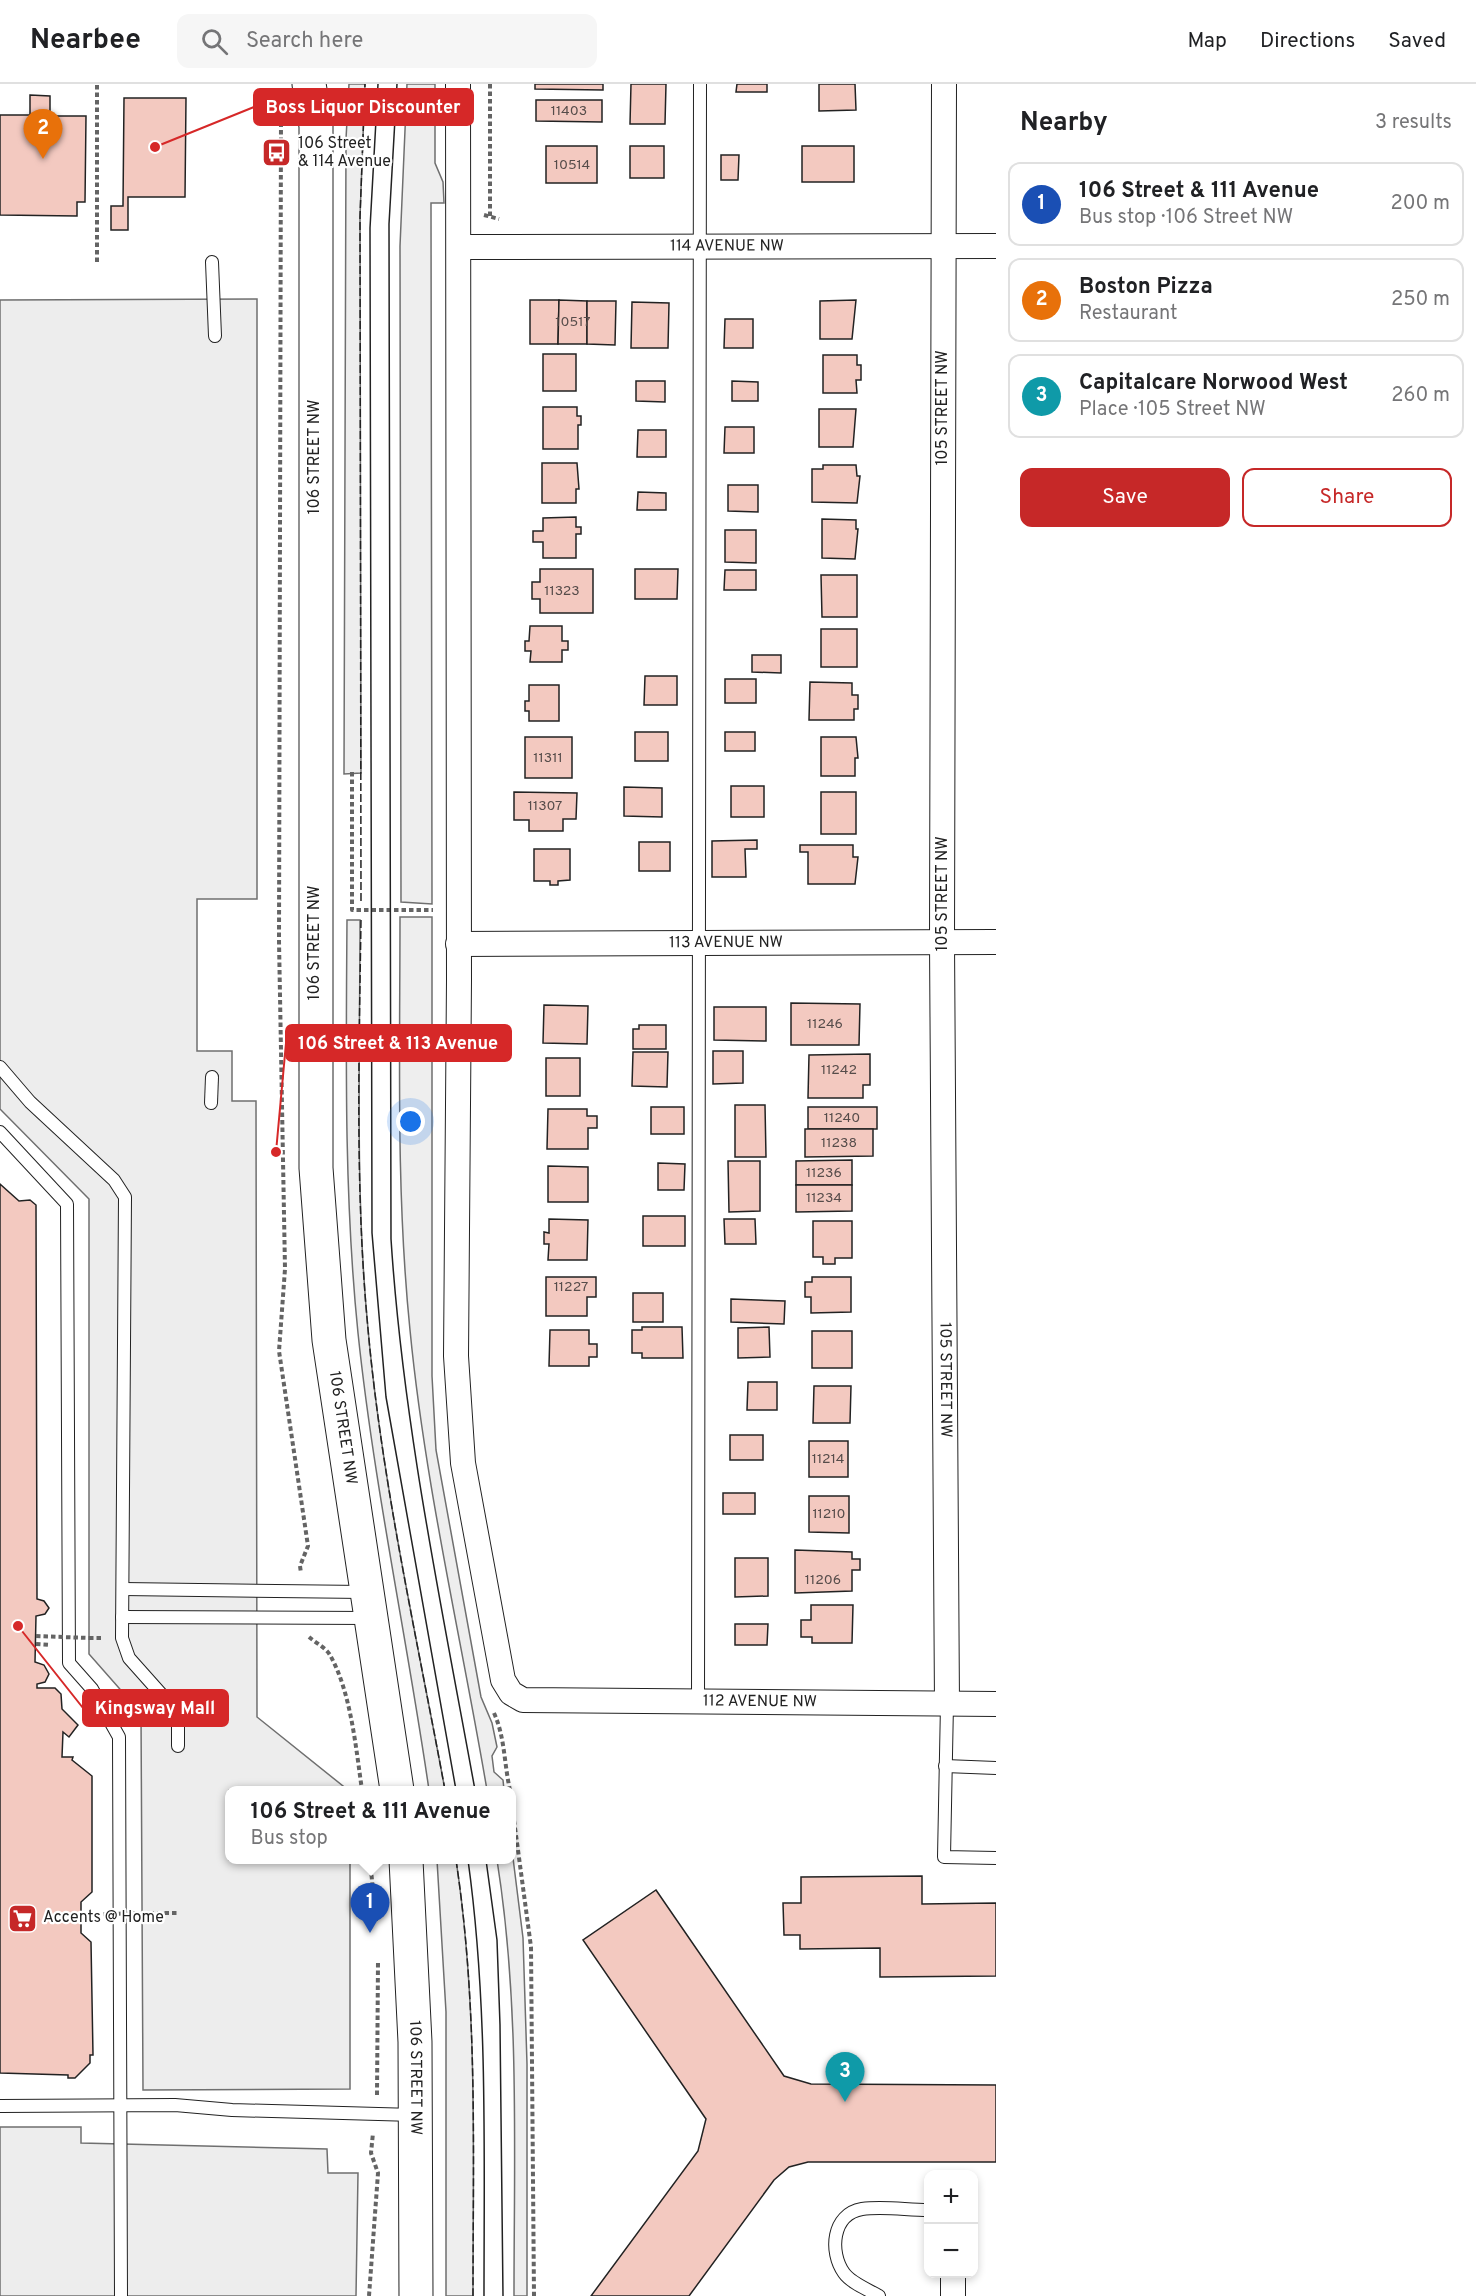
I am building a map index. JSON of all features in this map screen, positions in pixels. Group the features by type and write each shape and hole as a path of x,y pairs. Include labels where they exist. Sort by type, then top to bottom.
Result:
{"street":[{"name":"106 STREET NW","path":"309,84 316,126 315,1168 328,1340 396,1786"},
{"name":"106 STREET NW","path":"316,126 326,84"},
{"path":"458,84 458,944"},
{"name":"105 STREET NW","path":"944,84 942,942 947,1704"},
{"name":"114 AVENUE NW","path":"459,247 996,246"},
{"name":"113 AVENUE NW","path":"458,944 996,942"},
{"name":"112 AVENUE NW","path":"458,944 456,1356 458,1417 470,1507 503,1680 511,1693 523,1700 996,1704"},
{"name":"106 STREET NW","path":"406,1864 414,1995 416,2296"},
{"path":"953,2278 953,2296"}],"lane":[{"path":"698,1703 700,84"},
{"path":"213,262 215,336"},
{"path":"0,1067 30,1102 114,1180 125,1197 122,1638 129,1658 178,1713 178,1746"},
{"path":"211,1104 212,1077"},
{"path":"0,1132 68,1204 69,1663 92,1689 119,1737 121,2296"},
{"path":"123,1589 369,1605"},
{"path":"122,1617 369,1605"},
{"path":"947,1704 944,1857 996,1858"},
{"path":"945,1766 996,1768"},
{"path":"0,2106 175,2105 415,2115"},
{"path":"879,2296 845,2276 836,2260 833,2240 843,2220 861,2209 924,2210"}],"path":[{"path":"97,84 97,262"},
{"path":"490,84 490,216"},
{"path":"280,887 281,107"},
{"path":"352,772 352,910 458,909"},
{"path":"36,1636 89,1638"},
{"path":"516,1835 531,1947 534,2296"},
{"path":"370,1864 377,1930"},
{"path":"81,1915 178,1912"},
{"path":"369,2296 378,2173 370,2153 376,2114 378,1953"}],"shaded area":[{"path":"349,84 365,84 360,217 361,773 344,774 346,139"},
{"path":"407,84 435,84 435,163 443,182 444,203 431,203 432,904 401,902 400,246"},
{"path":"257,299 257,899 197,899 197,1051 232,1051 232,1101 256,1101 257,1717 343,1786 225,1786 225,1864 350,1864 350,2089 143,2090 141,1713 89,1654 89,1199 0,1109 0,300"},
{"path":"400,917 432,917 432,1376 436,1450 481,1697 492,1723 497,1747 492,1756 494,1772 503,1780 504,1786 486,1786 425,1446 406,1279 399,1072"},
{"path":"347,920 360,920 359,1125 361,1227 368,1329 391,1503 444,1786 428,1786 373,1448 353,1282 346,1075"},
{"path":"437,1864 457,1864 463,1914 471,2023 473,2296 446,2296 446,2012"},
{"path":"498,1864 514,1864 523,1938 527,2064 527,2296 514,2296 514,2077 504,1914"},
{"path":"0,2127 81,2127 81,2143 327,2149 328,2173 358,2173 356,2296 0,2296"}],"building":[{"path":"535,84 603,84 603,90 535,89"},
{"path":"631,84 666,84 665,124 630,124"},
{"path":"737,84 767,84 767,92 736,92"},
{"path":"819,84 855,84 856,110 819,111"},
{"path":"30,95 50,96 50,116 86,116 85,202 77,202 77,216 0,215 0,115 30,115"},
{"path":"124,98 186,98 185,197 128,197 128,230 111,230 111,206 123,206"},
{"path":"536,100 602,100 602,122 536,121"},
{"path":"546,146 597,146 597,183 546,183"},
{"path":"630,146 664,146 664,178 630,178"},
{"path":"802,146 854,146 854,182 802,182"},
{"path":"721,155 739,155 738,180 721,180"},
{"path":"530,300 559,300 558,344 530,344"},
{"path":"559,300 587,301 587,344 558,344"},
{"path":"856,300 852,339 820,339 820,301"},
{"path":"587,301 616,301 615,345 587,344"},
{"path":"632,302 669,303 668,348 631,348"},
{"path":"725,319 753,319 753,348 724,348"},
{"path":"543,354 576,354 576,391 543,391"},
{"path":"823,355 857,355 857,365 861,365 861,380 856,380 857,393 823,393"},
{"path":"636,381 665,381 665,402 636,401"},
{"path":"732,381 758,382 758,401 732,401"},
{"path":"543,407 577,407 577,416 581,416 581,425 578,425 578,449 543,449"},
{"path":"819,409 856,409 853,447 819,447"},
{"path":"725,427 754,427 754,453 724,453"},
{"path":"638,430 666,430 666,457 637,457"},
{"path":"542,463 577,463 579,489 576,489 576,503 542,503"},
{"path":"823,465 856,465 857,476 860,476 857,503 812,502 812,469 823,469"},
{"path":"728,485 758,485 758,512 728,511"},
{"path":"638,492 666,493 666,510 637,510"},
{"path":"576,517 576,527 581,527 581,534 576,534 576,558 543,558 543,542 533,542 533,531 543,531 543,518"},
{"path":"822,519 856,520 856,529 858,529 855,559 822,558"},
{"path":"725,530 756,530 756,563 725,562"},
{"path":"540,569 593,569 593,613 540,613 540,599 532,599 532,582 540,582"},
{"path":"635,569 678,569 677,599 635,599"},
{"path":"725,570 756,570 756,590 724,590"},
{"path":"821,575 857,575 857,617 822,617"},
{"path":"530,626 562,626 562,641 568,641 568,650 562,650 562,662 530,662 531,651 525,651 525,641 529,641"},
{"path":"821,629 857,629 857,667 821,667"},
{"path":"752,655 781,655 781,673 752,672"},
{"path":"645,676 677,676 677,705 644,705"},
{"path":"725,679 756,679 756,703 725,703"},
{"path":"810,682 852,683 852,695 858,695 858,709 854,709 854,720 809,720"},
{"path":"529,685 559,685 559,721 529,721 529,711 525,711 525,701 529,701"},
{"path":"635,732 668,732 668,761 635,761"},
{"path":"725,732 755,732 755,751 725,751"},
{"path":"525,737 572,737 572,778 525,778"},
{"path":"821,737 856,737 858,758 855,758 855,776 821,776"},
{"path":"731,786 764,786 764,817 731,817"},
{"path":"624,787 662,788 662,817 624,816"},
{"path":"514,792 577,793 576,819 563,819 563,831 529,831 529,820 514,820"},
{"path":"821,792 856,792 856,834 821,834"},
{"path":"757,840 757,849 745,849 746,877 712,877 712,841"},
{"path":"639,842 670,842 670,871 639,871"},
{"path":"800,845 853,845 853,857 858,857 855,884 808,884 808,852 800,852"},
{"path":"534,849 570,849 570,880 558,881 558,885 550,885 550,881 534,881"},
{"path":"791,1003 860,1004 859,1045 791,1045"},
{"path":"544,1005 588,1006 587,1044 543,1043"},
{"path":"714,1007 766,1007 766,1041 714,1040"},
{"path":"639,1025 666,1025 666,1049 633,1049 633,1029 639,1029"},
{"path":"713,1051 743,1051 743,1083 713,1084"},
{"path":"633,1052 668,1052 667,1087 632,1086"},
{"path":"870,1054 870,1085 863,1085 863,1098 808,1098 809,1055"},
{"path":"546,1058 580,1058 580,1096 546,1096"},
{"path":"735,1105 765,1105 766,1157 735,1157"},
{"path":"651,1107 684,1107 684,1134 651,1134"},
{"path":"808,1107 877,1107 877,1129 808,1129"},
{"path":"548,1109 587,1109 587,1116 597,1116 597,1128 588,1128 588,1149 547,1149"},
{"path":"805,1129 873,1129 873,1156 805,1157"},
{"path":"852,1160 852,1185 796,1185 796,1161"},
{"path":"728,1161 760,1161 760,1211 729,1212"},
{"path":"658,1163 685,1164 684,1190 658,1190"},
{"path":"548,1166 588,1167 588,1202 548,1202"},
{"path":"0,1184 19,1201 30,1200 36,1205 37,1599 44,1601 49,1608 45,1614 36,1616 35,1662 44,1665 49,1674 45,1682 37,1684 37,1688 55,1688 61,1694 62,1709 78,1725 69,1737 63,1732 62,1757 73,1757 72,1760 92,1776 92,1892 81,1902 81,1933 91,1942 93,2055 90,2055 90,2063 75,2078 68,2078 68,2075 0,2073"},
{"path":"796,1185 852,1185 852,1211 796,1212"},
{"path":"643,1216 685,1216 685,1246 643,1246"},
{"path":"549,1219 588,1220 587,1260 548,1260 549,1244 544,1244 544,1232 549,1233"},
{"path":"724,1219 755,1219 756,1244 725,1244"},
{"path":"813,1221 852,1221 852,1258 835,1258 835,1264 823,1264 823,1257 813,1257"},
{"path":"546,1277 596,1277 596,1297 587,1297 587,1316 546,1316"},
{"path":"812,1277 851,1277 851,1312 811,1313 811,1297 805,1297 805,1282 812,1282"},
{"path":"633,1293 663,1293 663,1322 633,1322"},
{"path":"731,1299 785,1301 784,1324 731,1322"},
{"path":"642,1327 682,1327 683,1358 642,1358 642,1353 632,1353 632,1330 642,1330"},
{"path":"769,1327 770,1357 738,1358 738,1328"},
{"path":"550,1330 589,1330 589,1344 597,1344 597,1357 589,1357 589,1366 549,1366"},
{"path":"812,1331 852,1331 852,1368 812,1368"},
{"path":"748,1382 777,1382 777,1410 747,1410"},
{"path":"814,1386 851,1386 850,1423 813,1423"},
{"path":"730,1435 763,1435 763,1460 730,1460"},
{"path":"809,1441 848,1441 848,1477 809,1477"},
{"path":"723,1493 755,1493 755,1514 723,1514"},
{"path":"809,1496 849,1496 849,1533 809,1532"},
{"path":"795,1550 852,1552 852,1559 860,1559 860,1570 852,1570 852,1591 795,1593"},
{"path":"735,1558 768,1558 768,1596 735,1597"},
{"path":"811,1605 853,1605 852,1643 812,1643 812,1637 801,1637 801,1620 811,1620"},
{"path":"735,1624 768,1624 767,1645 735,1645"},
{"path":"922,1876 922,1904 996,1903 996,1976 880,1977 880,1948 800,1949 800,1935 784,1935 783,1903 801,1903 801,1877"},
{"path":"656,1890 784,2076 811,2084 996,2085 996,2162 808,2162 789,2167 774,2180 689,2296 591,2296 698,2151 706,2119 583,1940"}],"tram line":[{"path":"378,84 370,228 372,1233 386,1397 455,1786"},
{"path":"397,84 389,224 391,1239 414,1447 474,1786"},
{"path":"468,1864 479,1968 484,2077 484,2296"},
{"path":"487,1864 497,1940 503,2296"}],"fence":[{"path":"361,901 360,217 365,84"},
{"path":"361,920 360,1176 368,1329 391,1503 444,1786"},
{"path":"457,1864 463,1914 471,2023 473,2296"}],"place":[{"name":"Boss Liquor Discounter","path":"155,147"},
{"name":"106 Street & 114 Avenue","path":"277,153"},
{"name":"Boston Pizza","path":"43,159"},
{"name":"106 Street & 113 Avenue","path":"276,1152"},
{"name":"Kingsway Mall","path":"18,1626"},
{"name":"Accents @ Home","path":"22,1918"},
{"name":"106 Street & 111 Avenue","path":"370,1933"},
{"name":"Capitalcare Norwood West","path":"845,2102"}]}
